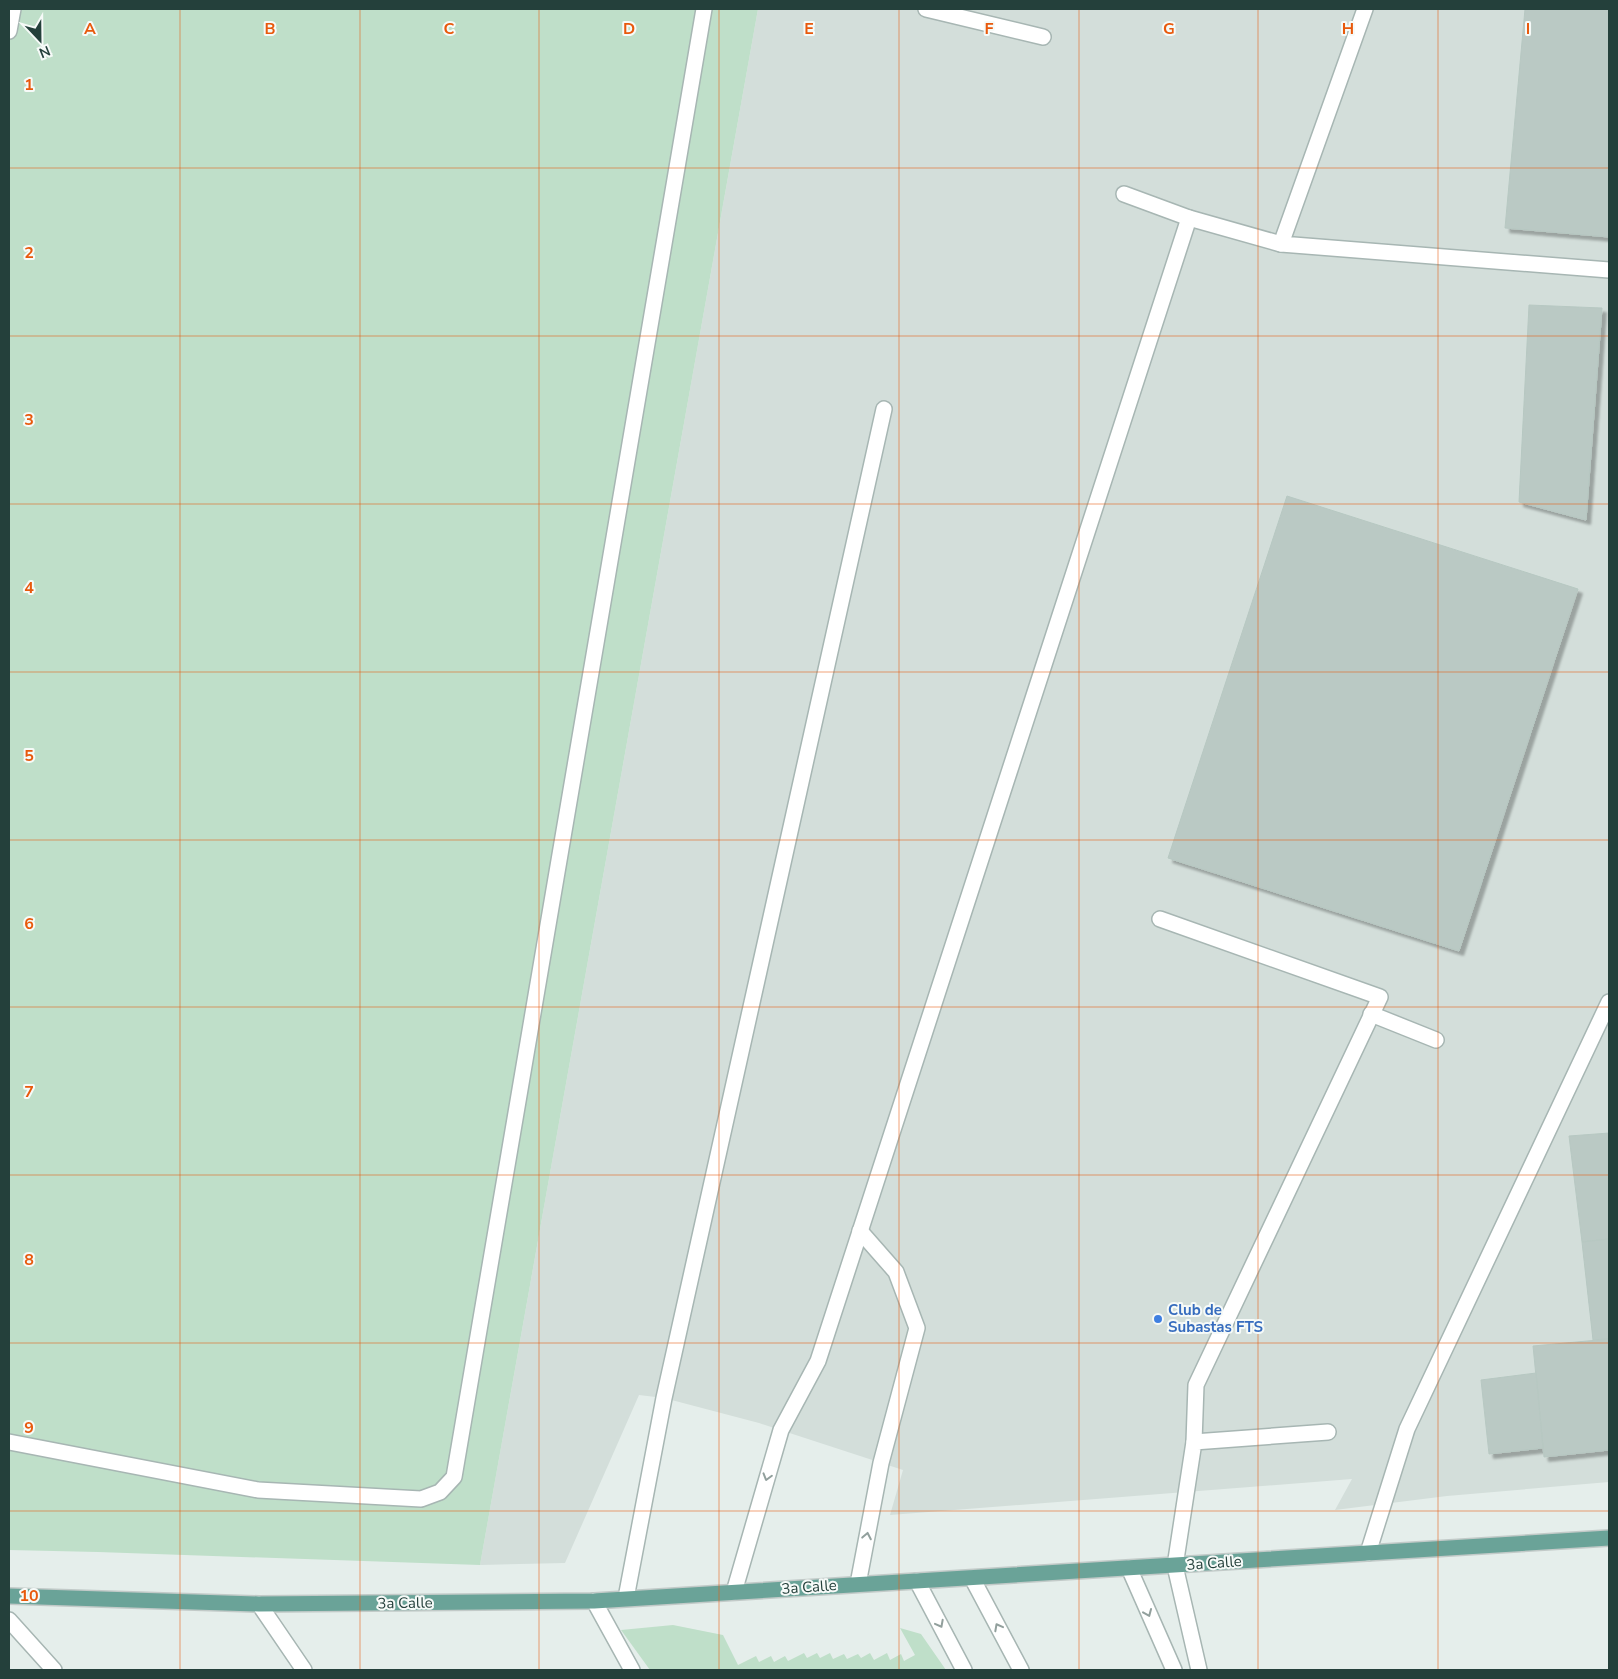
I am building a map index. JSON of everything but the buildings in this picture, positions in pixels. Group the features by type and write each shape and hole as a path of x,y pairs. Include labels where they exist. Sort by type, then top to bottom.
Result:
{"main road":[{"name":"3a Calle","path":"9,1596 259,1604 594,1601 1609,1538"}],"street":[{"path":"9,31 13,9"},
{"path":"9,1442 258,1490 421,1500 440,1492 454,1477 704,9"},
{"path":"926,9 1043,37"},
{"path":"1281,244 1365,9"},
{"path":"1124,194 1188,218 1281,244 1609,270"},
{"path":"734,1592 781,1430 818,1361 1188,218"},
{"path":"626,1598 664,1398 884,409"},
{"path":"1160,919 1380,997 1196,1384 1194,1442 1175,1566 1199,1670"},
{"path":"1368,1553 1407,1429 1609,1002"},
{"path":"1371,1014 1436,1040"},
{"path":"858,1584 882,1463 917,1328 896,1272 860,1231"},
{"path":"1194,1442 1328,1432"},
{"path":"1129,1568 1174,1670"},
{"path":"972,1578 1021,1670"},
{"path":"917,1581 964,1670"},
{"path":"594,1601 632,1670"},
{"path":"259,1604 304,1670"},
{"path":"9,1620 54,1670"}],"shaded area":[{"path":"758,9 1609,9 1609,1482 1447,1496 1335,1510 1352,1479 890,1515 903,1470 759,1423 664,1398 639,1395 565,1563 480,1565"}],"green space":[{"path":"9,9 758,9 480,1565 9,1550"},
{"path":"673,1625 723,1635 738,1665 756,1656 759,1662 771,1656 774,1662 785,1656 788,1661 804,1653 807,1658 817,1653 820,1658 830,1653 833,1659 844,1654 847,1659 858,1654 861,1658 870,1653 874,1660 887,1653 890,1660 901,1654 904,1661 915,1655 900,1628 921,1634 946,1670 650,1670 621,1630"}],"place":[{"name":"Club de Subastas FTS","path":"1158,1319"}]}
